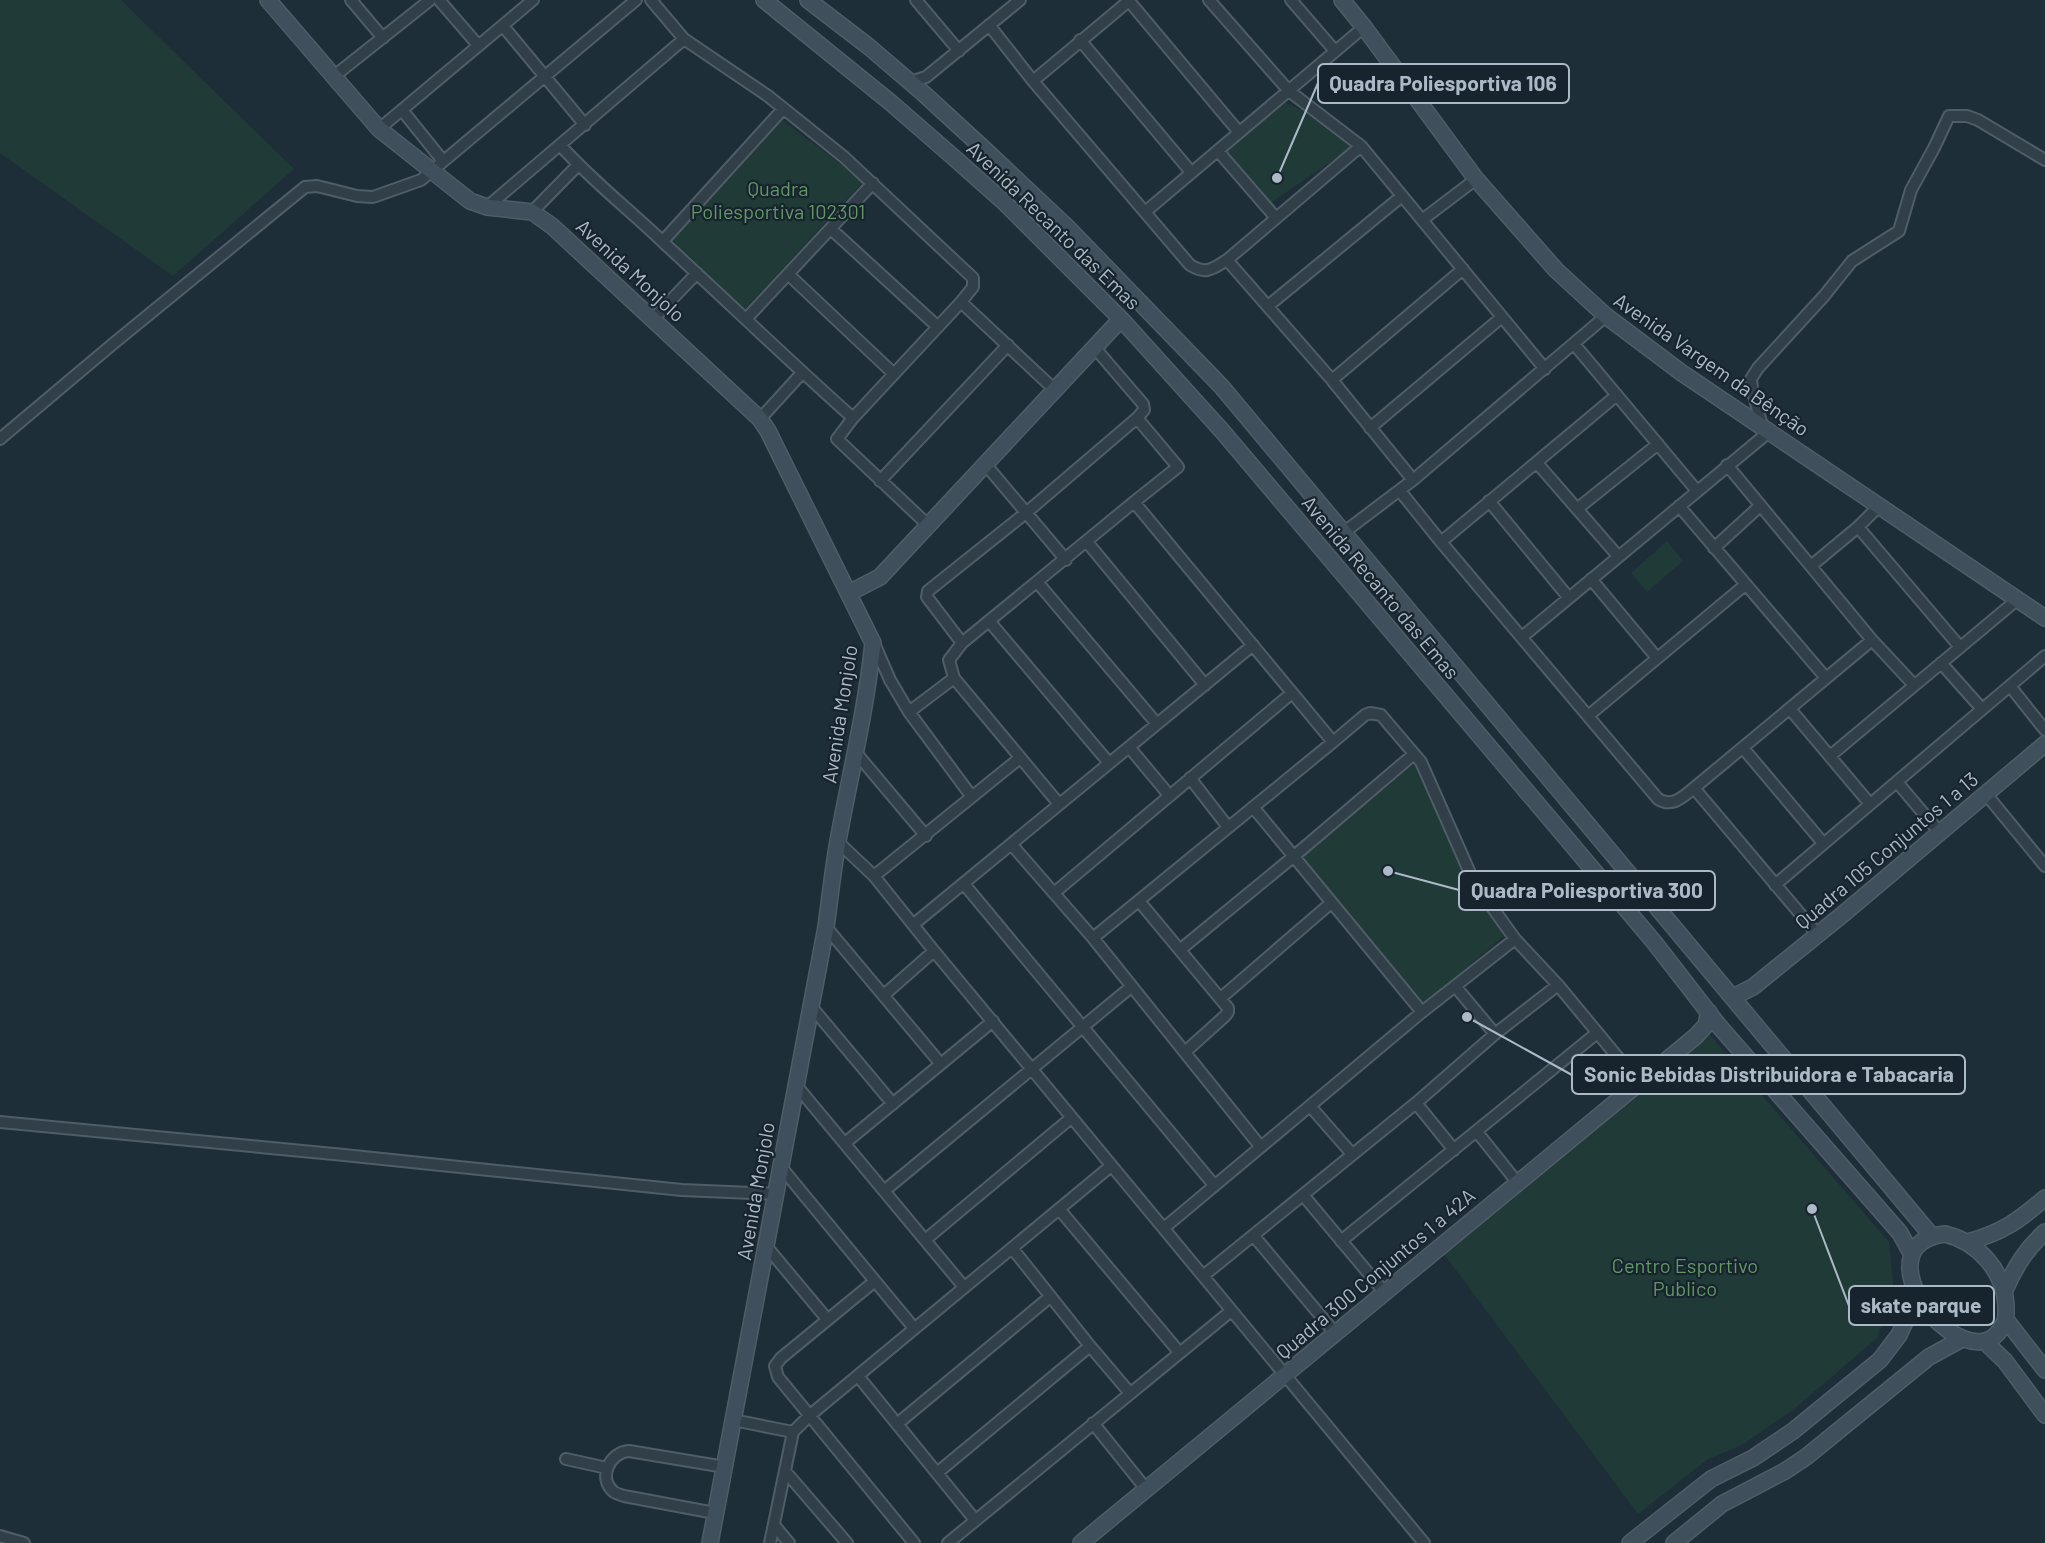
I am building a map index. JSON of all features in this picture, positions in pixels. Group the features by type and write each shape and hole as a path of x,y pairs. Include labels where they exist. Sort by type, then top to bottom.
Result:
{"main road":[{"path":"268,0 379,129 438,166 464,197 476,204 532,212"},
{"name":"Avenida Recanto das Emas","path":"766,0 951,155 1121,319 1223,432 1654,942 1719,1026 1900,1233 1911,1253"},
{"name":"Avenida Recanto das Emas","path":"808,0 910,82 925,85 966,133 1067,227 1221,386 1931,1235"},
{"name":"Avenida Vargem da Bênção","path":"1342,0 1476,179 1556,270 1606,316 1682,373 2045,618"},
{"path":"951,155 963,151 968,139 966,133"},
{"path":"996,196 1005,184 1018,182"},
{"name":"Avenida Monjolo","path":"532,212 552,226 760,419 873,643 869,681 838,842 826,927 710,1543"},
{"path":"849,593 880,577 1121,319"},
{"path":"1223,432 1233,438 1240,437 1249,428 1248,417"},
{"path":"1250,465 1247,455 1249,450 1262,443 1270,447"},
{"name":"Quadra 105 Conjuntos 1 a 13","path":"1737,1001 2045,744"},
{"path":"1654,942 1660,943 1671,938 1675,927"},
{"path":"1671,966 1671,955 1678,947 1688,947 1693,950"},
{"path":"1690,989 1706,965"},
{"name":"Quadra 300 Conjuntos 1 a 42A","path":"1081,1543 1696,1036 1706,1024 1709,1012"},
{"name":"Quadra 300 Conjuntos 1 a 42A","path":"1696,1036 1719,1026"},
{"path":"1968,1242 1992,1235 2010,1226 2045,1197"},
{"path":"2005,1290 2016,1264 2045,1232"},
{"path":"2007,1321 1997,1335 1984,1341 1962,1339 1936,1321 1915,1291 1911,1275 1911,1253 1916,1246 1931,1235 1945,1233 1968,1242 1990,1262 2005,1290 2007,1321 2045,1370"},
{"path":"1630,1543 1712,1479 1753,1458 1792,1431 1880,1360 1899,1335 1909,1313 1915,1291"},
{"path":"1674,1543 1722,1504 1806,1456 1929,1358 1962,1339"},
{"path":"1984,1341 2005,1360 2045,1415"}],"street":[{"path":"351,0 383,38"},
{"path":"333,77 430,0"},
{"path":"439,0 478,45"},
{"path":"379,129 532,0"},
{"path":"0,439 305,187 317,186 357,196 373,197 416,183 636,0"},
{"path":"651,0 684,39 768,96 844,157 973,278 974,287 853,418 837,439 929,526"},
{"path":"925,85 959,51 1020,0"},
{"path":"1034,81 1129,0 1238,131"},
{"path":"1209,0 1289,91 1361,146 1545,369"},
{"path":"1291,0 1335,51"},
{"path":"918,1 959,51"},
{"path":"503,26 585,125"},
{"path":"989,26 1190,265 1198,270 1213,269 1227,260 1361,146"},
{"path":"1145,212 1218,151 1238,131 1364,27"},
{"path":"487,207 684,39"},
{"path":"1080,40 1191,172"},
{"path":"663,241 783,109"},
{"path":"402,110 438,166"},
{"path":"1522,637 1697,491 1766,429 1751,379 1852,261 1899,231 1911,190 1950,116 1966,116 1978,120 2045,160"},
{"path":"560,146 853,418"},
{"path":"1218,151 1276,218"},
{"path":"532,212 578,165"},
{"path":"1422,220 1476,179"},
{"path":"746,319 873,183"},
{"path":"1268,306 1402,196"},
{"path":"831,229 938,327"},
{"path":"1227,260 1332,380 1413,480"},
{"path":"1332,380 1463,269"},
{"path":"653,319 697,273"},
{"path":"789,275 894,374"},
{"path":"961,302 1056,391"},
{"path":"1343,533 1400,491 1606,316"},
{"path":"1370,428 1502,317"},
{"path":"1574,344 1697,491"},
{"path":"880,481 1008,345"},
{"path":"962,643 927,597 927,593 1027,512 1144,410 1143,405 1095,348"},
{"path":"760,419 802,373"},
{"path":"1441,542 1617,395"},
{"path":"1059,804 954,678 949,660 962,643 1178,467 1137,418"},
{"path":"1577,509 1658,444"},
{"path":"1537,463 1618,556"},
{"path":"986,465 1066,560"},
{"path":"1727,465 1872,640 1914,685"},
{"path":"1400,491 1658,799 1664,802 1674,802 1694,788 1872,640"},
{"path":"1489,501 1569,598"},
{"path":"1134,502 1333,742"},
{"path":"1679,506 1826,678"},
{"path":"1714,548 1760,506"},
{"path":"1811,566 1878,506"},
{"path":"1858,526 1960,647"},
{"path":"1087,542 1205,686"},
{"path":"1591,579 1657,658"},
{"path":"1038,583 1157,724"},
{"path":"1588,716 1745,585"},
{"path":"1830,756 2018,599"},
{"path":"989,621 1109,763"},
{"path":"873,643 890,680 909,712 972,797"},
{"path":"914,924 1253,645"},
{"path":"1775,885 2045,656"},
{"path":"1941,663 1982,709"},
{"path":"909,712 954,678"},
{"path":"869,681 890,680"},
{"path":"2010,686 2045,730"},
{"path":"1054,893 1292,693"},
{"path":"1791,709 1870,804"},
{"path":"1093,938 1365,715 1378,713 1414,754 1425,772 1474,882 1515,939 1558,985 1639,1083"},
{"path":"1129,747 1169,795"},
{"path":"1743,748 1824,843"},
{"path":"856,754 926,836"},
{"path":"1181,949 1414,754"},
{"path":"874,876 1020,758"},
{"path":"1190,778 1228,827"},
{"path":"1897,782 1940,833"},
{"path":"1694,788 1818,935"},
{"path":"1986,794 2045,866"},
{"path":"1253,807 1422,1012"},
{"path":"838,842 874,876 1071,1118 1424,1543"},
{"path":"1012,845 1093,938 1260,1146"},
{"path":"964,884 1214,1185"},
{"path":"1139,901 1228,1008 1228,1012 1185,1052"},
{"path":"1222,998 1331,903"},
{"path":"826,927 940,1063"},
{"path":"1164,1228 1422,1012 1515,939"},
{"path":"884,995 934,951"},
{"path":"1203,1276 1558,985"},
{"path":"1455,986 1495,1035"},
{"path":"884,1191 1131,987"},
{"path":"810,1005 893,1104"},
{"path":"845,1143 993,1021"},
{"path":"1341,1241 1597,1033"},
{"path":"795,1084 964,1287"},
{"path":"1416,1103 1454,1150"},
{"path":"1310,1106 1352,1154"},
{"path":"925,1239 1071,1118"},
{"path":"0,1122 682,1190 777,1194"},
{"path":"1477,1132 1517,1182"},
{"path":"770,1543 793,1432 914,1328 1111,1166"},
{"path":"781,1167 914,1328"},
{"path":"1303,1195 1384,1293"},
{"path":"1059,1209 1179,1352"},
{"path":"1253,1235 1335,1333"},
{"path":"766,1246 827,1319"},
{"path":"1012,1248 1129,1392"},
{"path":"875,1281 781,1358 775,1366 778,1377 914,1543"},
{"path":"897,1424 1050,1297"},
{"path":"948,1543 1129,1392 1231,1311"},
{"path":"936,1473 1090,1346"},
{"path":"858,1376 975,1520"},
{"path":"733,1420 793,1432"},
{"path":"1093,1423 1146,1489"},
{"path":"715,1513 624,1496 614,1492 609,1484 607,1468 613,1456 621,1451 629,1450 725,1467"},
{"path":"566,1459 607,1468"},
{"path":"785,1471 847,1543"},
{"path":"774,1525 789,1543"},
{"path":"0,1536 24,1543"}],"green space":[{"path":"0,0 121,0 294,169 173,276 0,153"},
{"path":"1284,102 1326,122 1351,148 1269,204 1223,151"},
{"name":"Quadra Poliesportiva 102301","path":"782,120 864,181 744,310 673,240"},
{"path":"1667,541 1683,561 1647,592 1631,573"},
{"path":"1414,764 1470,885 1504,936 1422,1005 1302,857"},
{"name":"Centro Esportivo Publico","path":"1709,1034 1889,1242 1894,1293 1877,1338 1794,1409 1742,1445 1708,1459 1638,1514 1444,1254"}],"place":[{"name":"Quadra Poliesportiva 106","path":"1277,178"},
{"name":"Quadra Poliesportiva 300","path":"1388,871"},
{"name":"Sonic Bebidas Distribuidora e Tabacaria","path":"1467,1017"},
{"name":"skate parque","path":"1812,1209"}]}
